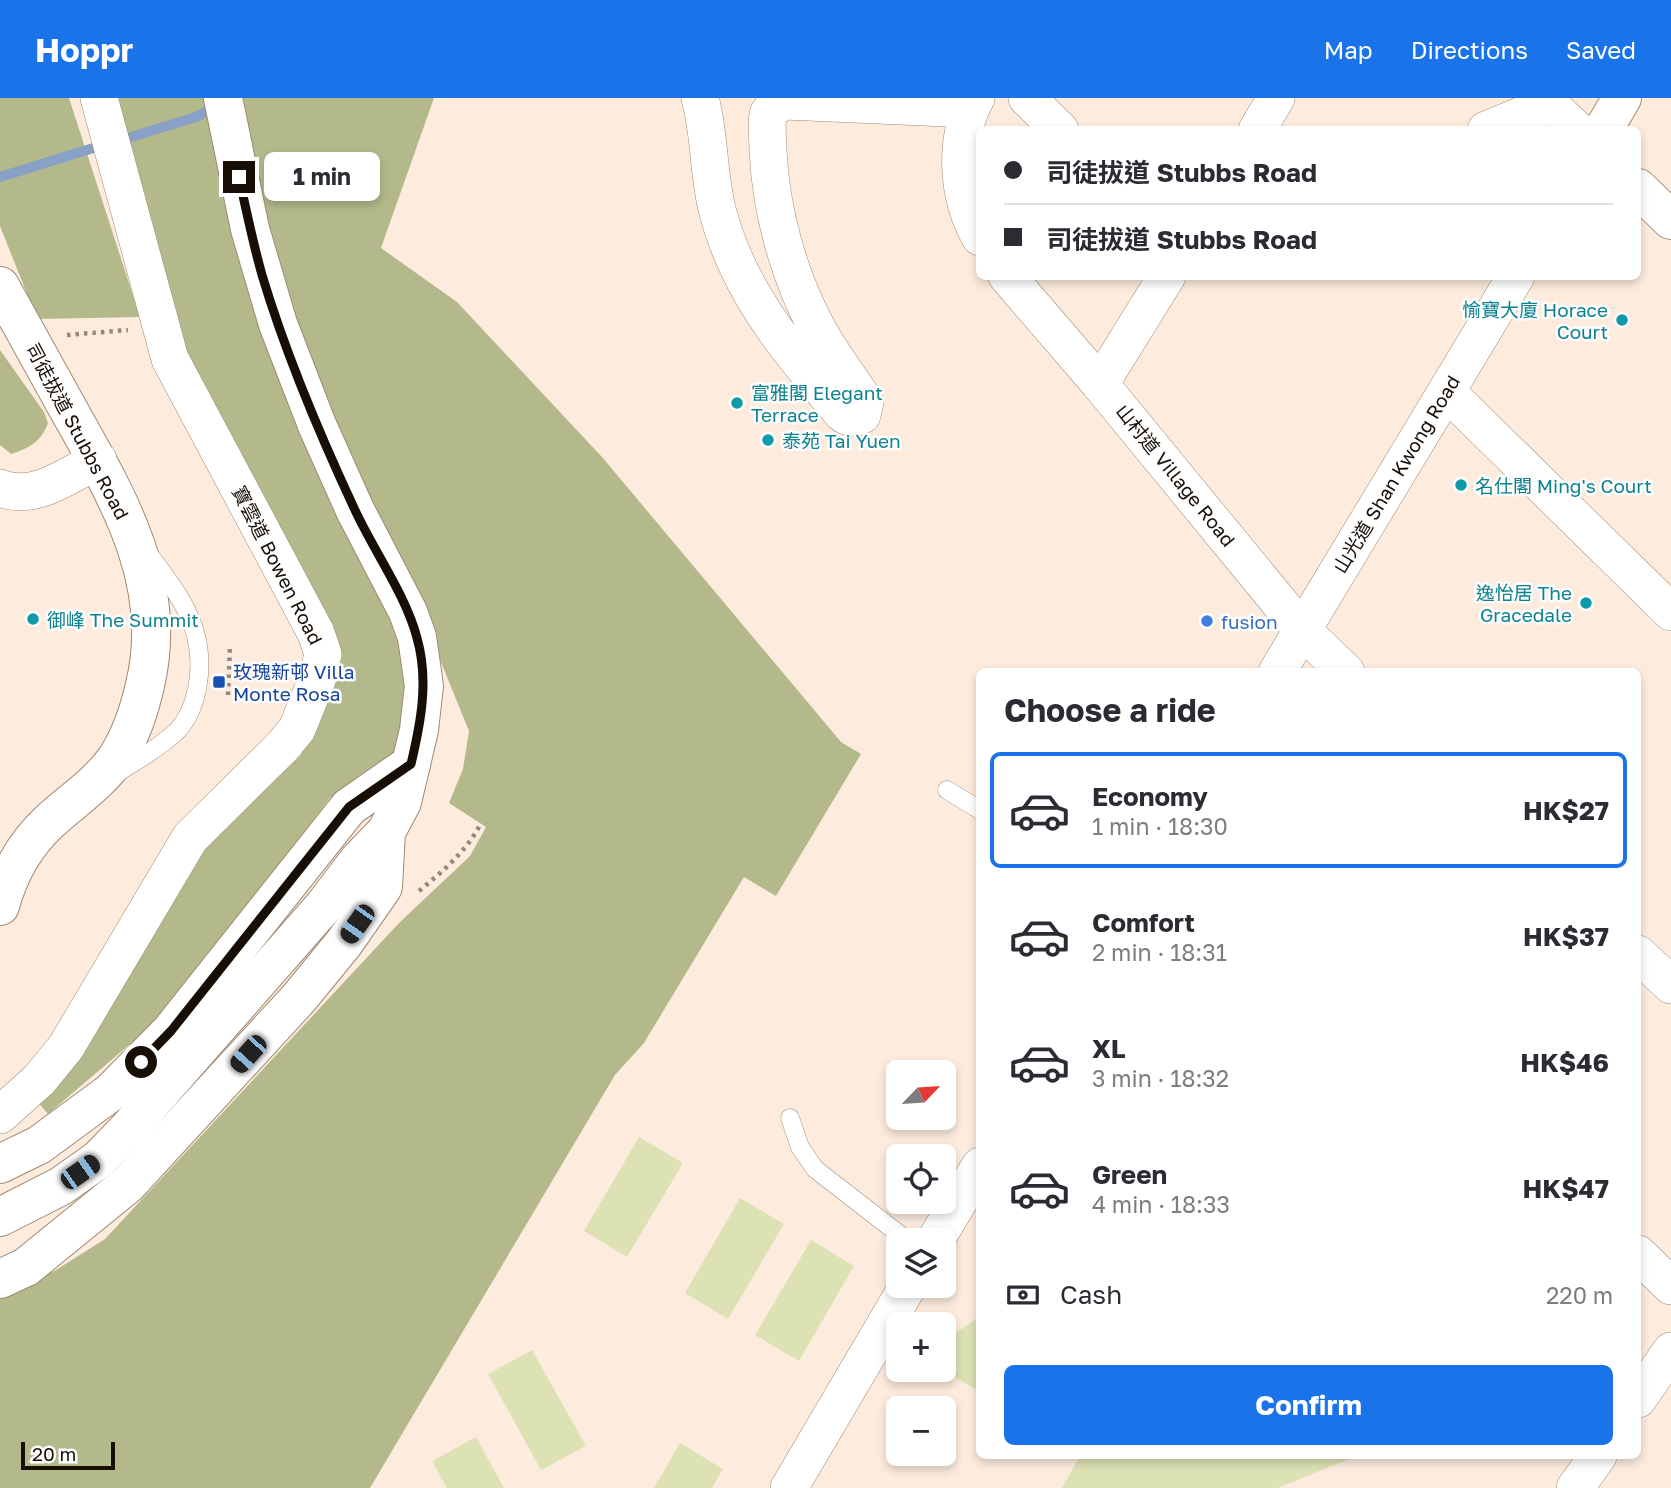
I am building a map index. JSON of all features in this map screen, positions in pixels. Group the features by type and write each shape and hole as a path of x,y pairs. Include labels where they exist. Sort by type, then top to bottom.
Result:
{"main road":[{"path":"1605,126 1622,98"},
{"path":"0,1279 26,1267 128,1184 299,998 344,943 383,887 394,817 419,730 424,686 417,637 408,612 355,510 317,425 286,345 260,264 225,111"},
{"path":"1641,191 1671,220"},
{"name":"司徒拔道 Stubbs Road","path":"0,286 98,460 131,531 147,578 152,628 151,663 133,728 114,762 93,786 51,820 25,848 12,871 0,906"},
{"path":"0,1164 39,1145 111,1093 171,1031 349,807 411,764"},
{"path":"0,1217 61,1186 99,1159 323,907 394,817"}],"street":[{"path":"700,98 718,210 730,249 747,287 782,343 847,417 862,415 864,402 817,328 800,291 776,210 769,165 768,114 772,108 785,101 973,103 961,144 961,166 964,194 976,229"},
{"path":"1027,98 1056,126"},
{"path":"1259,126 1276,98"},
{"path":"1496,126 1549,104 1573,126"},
{"name":"寶雲道 Bowen Road","path":"0,1115 38,1080 66,1047 190,838 297,729 318,677 323,654 316,633 170,359 104,115"},
{"name":"山村道 Village Road","path":"1010,280 1101,384 1302,630 1342,668"},
{"path":"1101,384 1165,280"},
{"name":"山光道 Shan Kwong Road","path":"1279,668 1514,280"},
{"path":"1447,392 1671,612"},
{"path":"0,488 19,492 44,488 98,460"},
{"path":"1641,957 1671,985"},
{"path":"943,1228 976,1173"},
{"path":"1641,1257 1671,1286"},
{"path":"789,1488 901,1298"},
{"path":"1641,1395 1671,1351"},
{"path":"1575,1488 1596,1459"}],"lane":[{"path":"93,786 144,757 178,730 194,705 199,677 199,645 190,617 173,587 131,531"},
{"path":"947,790 976,808"},
{"path":"790,1118 800,1147 815,1169 891,1228"}],"path":[{"path":"66,335 160,328"},
{"path":"228,695 230,646"}],"green space":[{"path":"0,98 69,98 140,317 37,319 0,226"},
{"path":"111,98 210,98 413,674 402,750 330,798 163,1016 48,1114 37,1101 188,863 301,755 341,651 179,354"},
{"path":"237,98 434,98 381,248 457,302 602,457 841,742 861,754 776,896 744,877 644,1043 615,1075 370,1488 0,1488 0,1297 56,1270 105,1239 399,923 470,856 486,827 449,803 463,769 469,731 394,547 317,384 284,290"},
{"path":"0,350 44,412 48,423 34,443 11,454 0,445"},
{"path":"639,1137 683,1163 627,1257 584,1231"},
{"path":"740,1198 784,1224 728,1319 685,1293"},
{"path":"811,1240 854,1266 799,1361 755,1335"},
{"path":"976,1319 976,1390 956,1378 956,1333"},
{"path":"532,1350 586,1446 541,1470 488,1374"},
{"path":"476,1437 504,1488 447,1488 432,1461"},
{"path":"680,1443 723,1469 712,1488 654,1488"},
{"path":"1078,1459 1349,1459 1278,1488 1062,1488"}],"waterway":[{"path":"118,141 196,117 216,107"},
{"path":"0,177 103,145"}],"place":[{"name":"愉寶大廈 Horace Court","path":"1622,320"},
{"name":"富雅閣 Elegant Terrace","path":"737,403"},
{"name":"泰苑 Tai Yuen","path":"768,440"},
{"name":"名仕閣 Ming's Court","path":"1461,485"},
{"name":"逸怡居 The Gracedale","path":"1586,603"},
{"name":"御峰 The Summit","path":"33,619"},
{"name":"fusion","path":"1207,621"},
{"name":"玫瑰新邨 Villa Monte Rosa","path":"219,682"}],"route":[{"path":"141,1062 171,1031 349,807 411,764 419,730 424,686 417,637 408,612 355,510 317,425 278,324 250,229 239,177"}]}
